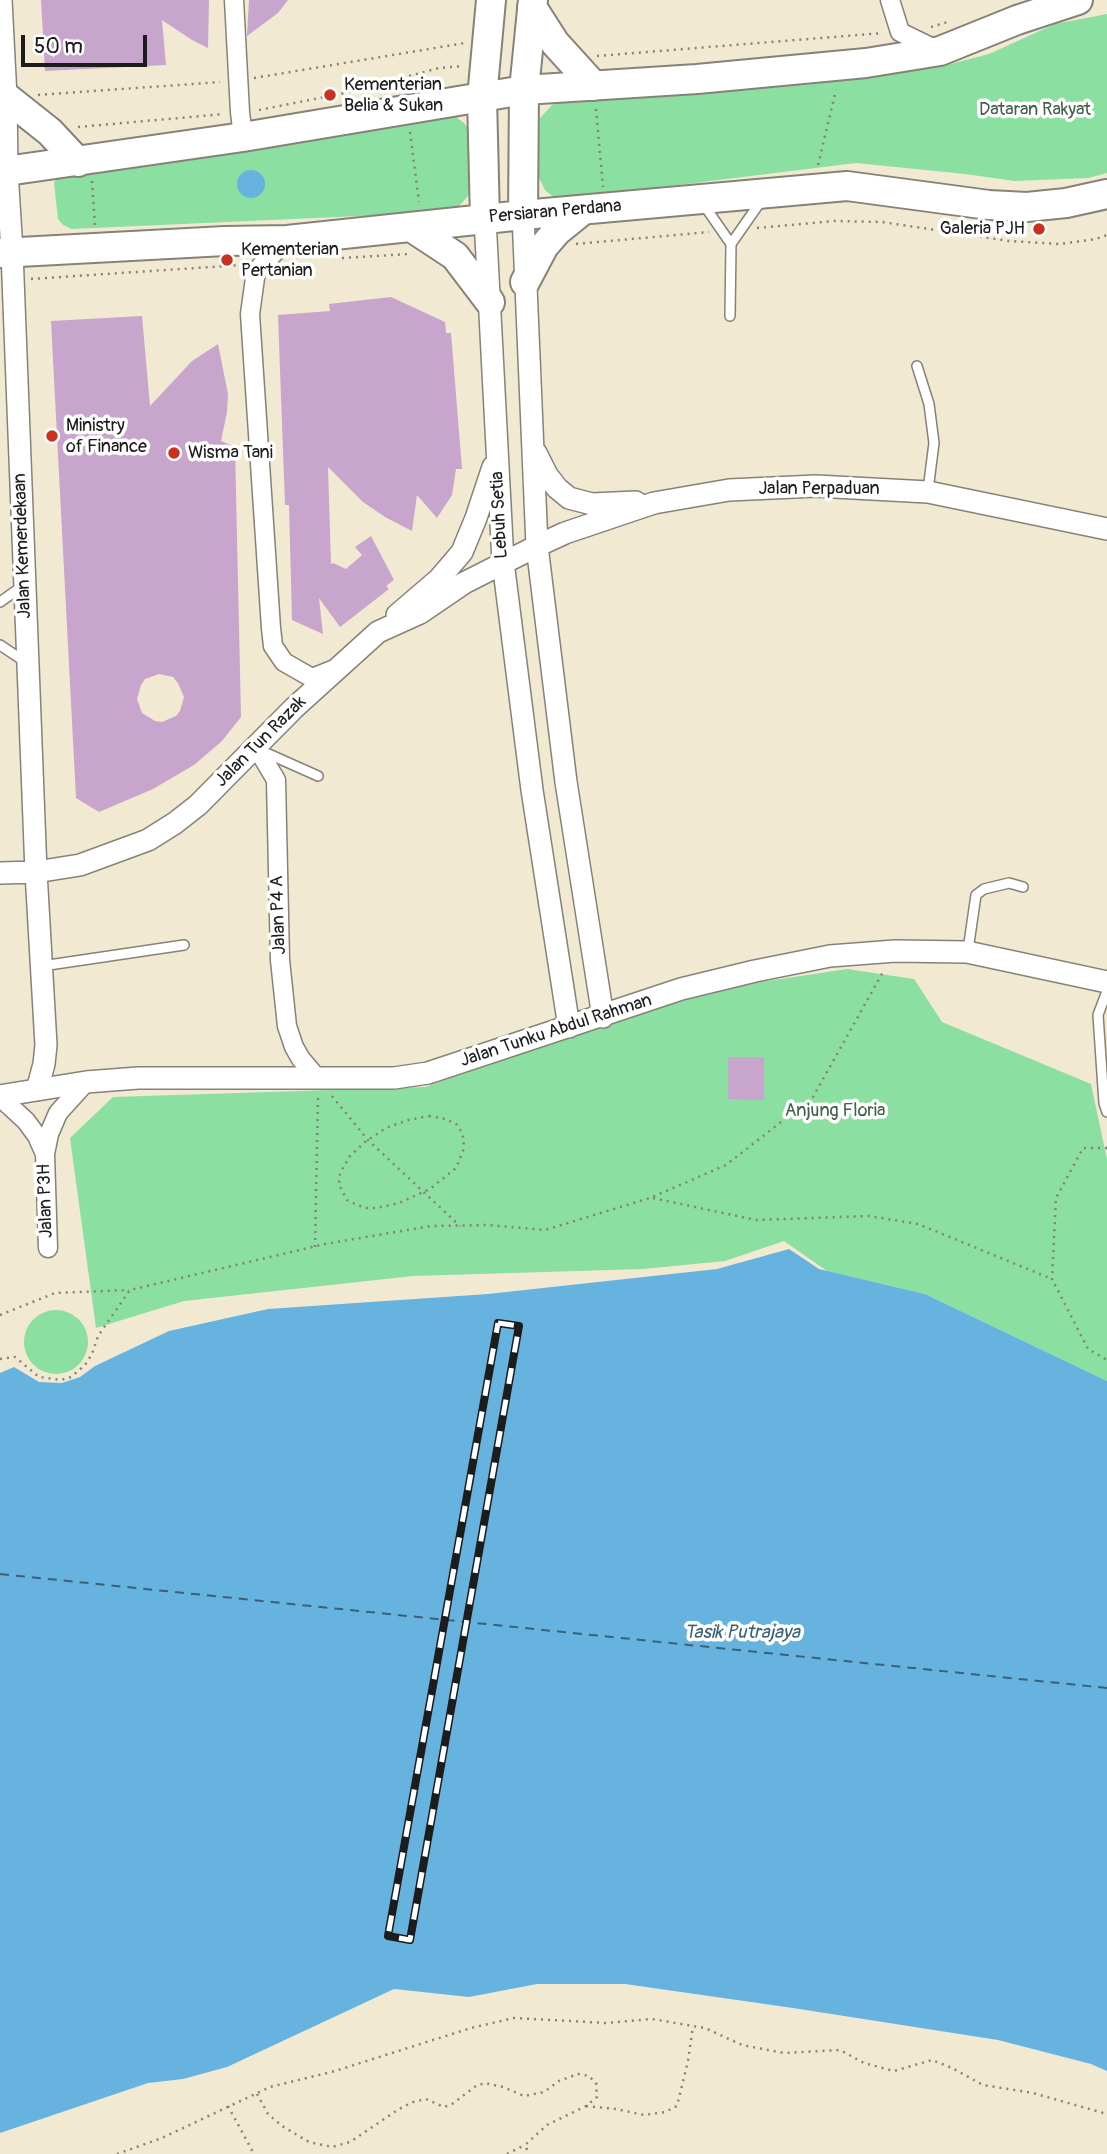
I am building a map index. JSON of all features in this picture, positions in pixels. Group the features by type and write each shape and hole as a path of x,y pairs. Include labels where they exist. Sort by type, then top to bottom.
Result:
{"main road":[{"name":"Lebuh Setia","path":"485,219 482,98 491,0"},
{"path":"3,171 243,137 524,90 697,79 853,64 940,51 1017,20 1078,0"},
{"path":"532,4 555,43 594,86"},
{"name":"Lebuh Setia","path":"523,215 524,90 532,4"},
{"path":"6,97 84,160"},
{"name":"Persiaran Perdana","path":"6,252 287,240 523,215 847,186 989,205 1027,207 1066,203 1107,194"},
{"path":"525,282 544,246 557,231 594,209"},
{"path":"417,226 455,256 490,302"}],"street":[{"name":"Jalan Kemerdekaan","path":"1,0 6,97 3,171 6,252 25,584 36,872 46,1045 37,1090"},
{"path":"234,0 243,137"},
{"path":"890,0 900,32 940,51"},
{"path":"853,64 900,32"},
{"name":"Lebuh Setia","path":"523,215 537,546 566,782 603,1017"},
{"name":"Lebuh Setia","path":"485,219 503,562 532,790 569,1027"},
{"path":"287,240 256,271 250,314 273,646 284,662 312,678 339,666"},
{"path":"531,445 547,475 569,498 592,504 619,501 654,503"},
{"path":"377,632 439,579 462,552 497,456"},
{"name":"Jalan Perpaduan","path":"503,562 565,533 654,503 729,490 816,486 928,492 1107,528"},
{"name":"Jalan Tun Razak","path":"0,873 36,872 96,860 148,840 198,805 294,708 377,632 420,612 464,583 503,562"},
{"name":"Jalan P4 A","path":"257,748 276,780 279,960 287,1026 301,1059 318,1079"},
{"name":"Jalan Tunku Abdul Rahman","path":"0,1096 86,1082 138,1078 394,1078 428,1073 681,989 830,956 895,951 967,952 1107,982"},
{"name":"Jalan P3H","path":"48,1248 45,1154 55,1118 63,1105 86,1082"},
{"name":"Jalan P3H","path":"0,1096 26,1121 45,1154"}],"lane":[{"path":"730,316 731,244 766,193"},
{"path":"700,199 731,244"},
{"path":"917,366 929,404 934,443 928,492"},
{"path":"0,603 25,584"},
{"path":"0,645 28,664"},
{"path":"257,748 318,776"},
{"path":"967,952 976,895 984,889 1009,883 1023,887"},
{"path":"42,966 184,944"},
{"path":"1106,1106 1104,1042 1098,1015 1107,991"}],"path":[{"path":"811,189 829,123 853,64 840,36"},
{"path":"6,97 240,80 488,39"},
{"path":"594,86 594,209 606,242"},
{"path":"407,110 417,226"},
{"path":"90,125 84,160 96,248"},
{"path":"0,1315 55,1293 130,1290 315,1247 431,1226 489,1225 545,1230 650,1198 726,1165 813,1097 895,951"},
{"path":"318,1079 368,1140 460,1226"},
{"path":"315,1247 318,1079"},
{"path":"438,1116 456,1124 464,1140 460,1160 448,1175 410,1199 376,1208 357,1205 347,1200 339,1185 340,1173 350,1156 368,1140 386,1128 418,1117 438,1116"},
{"path":"1107,1148 1083,1148 1056,1198 1052,1279 1088,1349 1107,1360"},
{"path":"650,1198 756,1220 869,1216 918,1224 1052,1279"},
{"path":"0,1359 15,1357 39,1377 61,1380 71,1377 85,1365 98,1336 130,1290"},
{"path":"117,2154 162,2138 270,2087 335,2071 471,2028 514,2018 606,2023 652,2019 705,2028 742,2045 784,2053 840,2050 864,2063 894,2071 932,2060 983,2085 1033,2094 1107,2114"},
{"path":"586,2106 644,2115 665,2112 677,2106 693,2026"},
{"path":"257,2093 268,2114 282,2126 309,2142 332,2147 350,2142 413,2102 426,2099 444,2107 485,2083 524,2096 544,2092 559,2081 578,2074 589,2076 596,2083 597,2097 586,2106 547,2125 526,2145 507,2154"},
{"path":"228,2106 254,2154"},
{"path":"526,2145 529,2154"}],"green space":[{"name":"Dataran Rakyat","path":"1107,14 1107,173 1088,178 1015,181 856,163 557,200 545,190 536,172 540,118 552,105 567,99 939,67 989,54 1055,24"},
{"path":"444,113 455,116 465,124 472,136 473,185 460,205 448,212 72,229 58,219 54,183 57,177"},
{"name":"Anjung Floria","path":"847,969 914,979 942,1022 1091,1084 1107,1159 1107,1381 925,1294 827,1271 784,1241 725,1261 643,1269 413,1276 184,1301 96,1328 70,1138 113,1097 425,1087 714,989"},
{"path":"56,1310 68,1312 79,1319 86,1330 86,1354 79,1365 68,1372 56,1374 44,1372 33,1365 26,1354 24,1342 26,1330 33,1319 44,1312"}],"water":[{"path":"251,170 261,174 265,184 261,194 251,198 241,194 237,184 241,174"},
{"name":"Tasik Putrajaya","path":"789,1249 819,1269 925,1294 1107,1381 1107,2071 1091,2064 998,2040 625,1984 537,1984 469,1997 394,1989 227,2067 183,2079 148,2083 0,2133 0,1373 14,1367 39,1382 62,1383 80,1377 95,1366 169,1331 268,1309 488,1294 717,1269"}],"building":[{"path":"41,0 209,0 208,48 162,20 166,65 45,71"},
{"path":"249,0 288,0 278,13 247,36"},
{"path":"391,297 445,322 446,333 451,333 462,469 456,469 452,495 437,518 417,495 412,531 363,502 328,467 331,564 346,569 362,555 355,547 371,536 394,580 386,586 389,589 340,627 319,598 323,634 292,620 289,505 285,505 278,315 330,311 329,304"},
{"path":"142,316 150,406 192,361 218,344 228,394 221,441 235,447 241,717 222,741 194,765 153,789 99,812 76,798 51,321","holes":["159,674 173,677 184,697 180,711 176,716 162,722 155,721 142,713 137,699 141,685 145,679"]},
{"path":"728,1057 764,1057 764,1100 728,1099"}],"ferry route":[{"path":"0,1574 1107,1688"}],"railway":[{"path":"498,1323 519,1326 410,1940 388,1936 498,1323"}],"place":[{"name":"Kementerian Belia & Sukan","path":"330,95"},
{"name":"Galeria PJH","path":"1039,229"},
{"name":"Kementerian Pertanian","path":"227,260"},
{"name":"Ministry of Finance","path":"52,436"},
{"name":"Wisma Tani","path":"174,453"}]}
